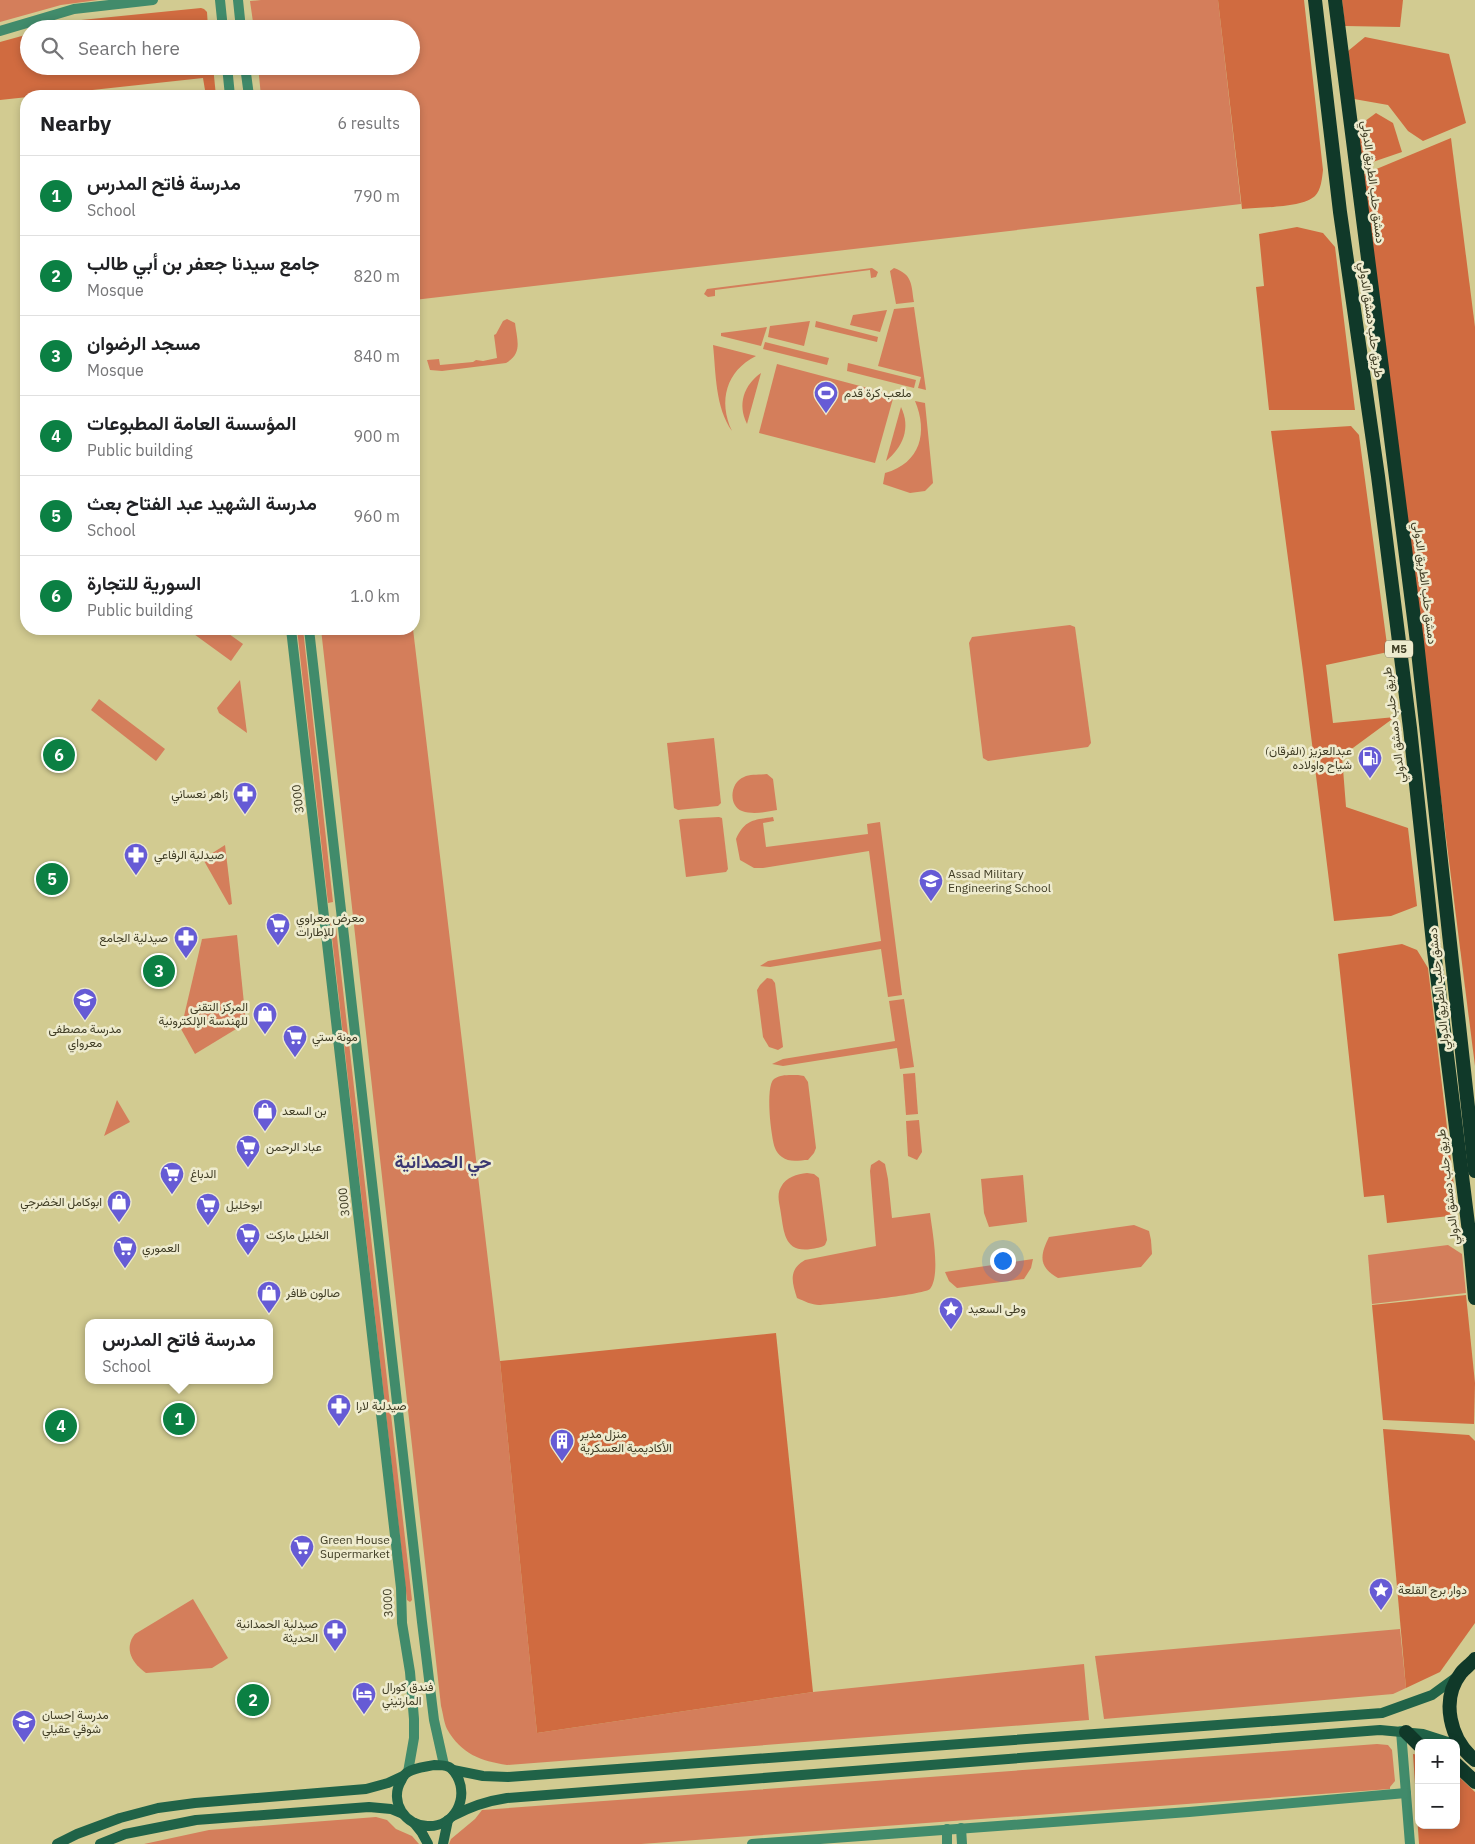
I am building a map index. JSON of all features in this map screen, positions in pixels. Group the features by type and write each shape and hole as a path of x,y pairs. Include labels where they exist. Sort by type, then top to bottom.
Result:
{"highway":[{"name":"طريق حلب دمشق الدولي","path":"1315,0 1340,212 1378,476 1407,709 1434,952 1469,1232 1475,1298"},
{"name":"دمشق حلب الطريق الدولي","path":"1335,0 1417,642 1475,1171"},
{"path":"1468,1755 1455,1735 1450,1715 1451,1693 1475,1647"},
{"path":"1460,1674 1475,1659"},
{"path":"1404,1732 1415,1742"},
{"path":"1460,1768 1475,1782"}],"main road":[{"path":"57,1844 77,1834 120,1818 158,1808 194,1803 366,1789 388,1783 420,1767 449,1768 483,1776 508,1777 1382,1713 1432,1695 1460,1674"},
{"path":"1248,1723 1244,1726 1242,1732 1244,1737 1250,1740"},
{"path":"1223,1726 1227,1728 1229,1733 1228,1738 1224,1742"},
{"path":"413,1823 431,1827 440,1825 469,1807 482,1802 507,1798 1380,1730 1423,1734 1439,1739"},
{"path":"443,1844 451,1818 458,1808 461,1799 461,1789 449,1768"},
{"path":"402,1814 396,1797 396,1788 406,1774"},
{"path":"100,1844 125,1834 196,1820 369,1807 391,1810 402,1814 422,1833 428,1844"}],"street":[{"path":"37,20 74,9 153,0"},
{"path":"220,0 222,20"},
{"path":"238,0 240,20"},
{"path":"0,31 20,25"},
{"path":"228,75 229,90"},
{"path":"246,75 247,90"},
{"name":"3000","path":"292,635 400,1588 402,1623 410,1672 414,1738 406,1774"},
{"path":"310,635 434,1720 449,1768"},
{"path":"1404,1732 1410,1844"},
{"path":"752,1844 1189,1812 1406,1793"},
{"path":"961,1828 962,1844"},
{"path":"946,1829 947,1844"}],"shaded area":[{"path":"0,0 98,0 61,5 0,22"},
{"path":"1218,0 1241,204 420,299 420,90 260,90 259,75 420,75 420,20 253,20 250,1"},
{"path":"1218,0 1304,0 1323,170 1319,191 1309,200 1291,205 1242,209"},
{"path":"1342,0 1403,0 1400,27 1345,26"},
{"path":"201,8 207,12 207,20 81,20"},
{"path":"20,36 20,75 214,75 215,90 205,90 203,78 92,90 20,90 20,98 0,100 0,42"},
{"path":"1365,37 1449,54 1466,123 1423,141 1408,131 1388,105 1354,99 1348,51"},
{"path":"1376,113 1393,123 1402,152 1361,166 1357,127"},
{"path":"1451,138 1475,327 1475,1066 1362,175"},
{"path":"1297,227 1323,233 1335,247 1355,410 1269,410 1256,287 1264,286 1259,234"},
{"path":"872,268 878,272 876,277 871,278 870,270 715,290 715,296 708,297 704,294 707,289"},
{"path":"894,268 908,277 914,302 896,304 890,271"},
{"path":"914,307 926,390 918,388 921,377 878,366 894,309"},
{"path":"887,310 880,332 850,325 853,315"},
{"path":"507,319 515,323 518,346 515,355 506,363 442,371 430,370 427,360 439,359 440,365 497,358 494,335 503,321"},
{"path":"810,321 804,346 768,337 770,326"},
{"path":"816,321 878,337 877,342 815,327"},
{"path":"767,327 761,346 721,336 721,333"},
{"path":"765,342 829,358 827,365 763,349"},
{"path":"713,345 756,356 738,370 728,388 726,409 732,431 726,422 719,401"},
{"path":"848,363 916,380 914,388 847,371"},
{"name":"ملعب كرة قدم","path":"777,364 894,395 875,463 759,433"},
{"path":"761,373 747,424 743,409 744,396 750,383"},
{"path":"915,401 925,403 933,483 925,491 910,493 883,484 885,473 907,462 914,454 918,445 921,435 921,424"},
{"path":"901,407 905,422 904,437 897,450 886,461"},
{"path":"1351,426 1359,435 1388,652 1326,665 1333,723 1395,717 1342,756 1346,807 1408,828 1417,906 1391,916 1334,921 1271,431"},
{"path":"1070,625 1075,627 1091,743 1088,747 988,761 983,758 969,643 972,637"},
{"path":"195,635 230,635 243,644 231,661"},
{"path":"298,635 304,635 333,902 328,903"},
{"path":"322,635 414,635 500,1361 537,1733 813,1692 1084,1664 1089,1720 507,1765 472,1755 459,1745 446,1727 441,1706"},
{"path":"240,680 247,733 219,713 217,708"},
{"path":"99,699 165,749 156,761 91,710"},
{"path":"714,738 721,803 718,806 678,810 674,808 667,743"},
{"path":"767,774 773,779 777,810 751,813 737,808 732,794 739,780 746,776"},
{"path":"773,817 774,821 763,823 766,847 868,834 867,824 880,822 902,995 888,997 881,949 770,967 760,966 768,961 881,941 869,851 763,868 754,868 740,860 736,839 739,833 750,822"},
{"path":"722,818 728,869 726,872 686,877 679,820"},
{"path":"225,845 232,904 229,905 203,859"},
{"path":"335,919 412,1600 410,1602 407,1600 330,920"},
{"path":"237,935 246,1023 195,1054 181,1029 202,939"},
{"path":"1402,944 1417,950 1428,968 1457,1211 1449,1216 1387,1223 1384,1195 1364,1197 1338,954"},
{"path":"767,978 772,979 775,983 783,1047 778,1050 769,1047 763,1037 757,990"},
{"path":"904,999 914,1067 900,1069 897,1048 783,1066 772,1064 783,1059 895,1041 889,1001"},
{"path":"915,1073 918,1114 906,1115 903,1074"},
{"path":"804,1076 808,1082 816,1148 808,1160 791,1161 781,1156 775,1148 769,1101 771,1084 776,1077"},
{"path":"117,1100 130,1122 104,1136"},
{"path":"919,1120 922,1152 917,1160 908,1156 906,1121"},
{"path":"879,1160 885,1164 892,1218 930,1213 934,1241 935,1274 930,1289 896,1296 819,1305 797,1298 793,1282 794,1272 805,1260 876,1246 870,1171 871,1165"},
{"path":"807,1173 814,1174 819,1178 827,1240 822,1247 802,1249 791,1245 787,1240 783,1228 779,1197 783,1184 789,1178"},
{"path":"1023,1175 1027,1222 989,1227 984,1213 981,1179"},
{"path":"1134,1225 1149,1231 1151,1240 1152,1254 1141,1267 1058,1278 1044,1265 1044,1249 1049,1237"},
{"path":"1448,1245 1462,1254 1466,1293 1372,1304 1368,1255"},
{"path":"1033,1259 1031,1268 1024,1279 957,1288 949,1281 945,1272"},
{"path":"1466,1295 1475,1383 1474,1424 1383,1420 1372,1305"},
{"path":"776,1333 813,1692 537,1733 500,1361"},
{"path":"1383,1429 1469,1435 1475,1441 1475,1623 1440,1672 1406,1688"},
{"path":"193,1599 228,1658 212,1668 146,1673 131,1656 131,1640 135,1634"},
{"path":"1400,1629 1406,1688 1393,1694 1104,1719 1095,1656"},
{"path":"1377,1744 1388,1745 1392,1750 1395,1781 1390,1789 641,1844 449,1844 451,1839 475,1819 482,1810"},
{"path":"1413,1754 1415,1754 1415,1784"},
{"path":"1460,1778 1475,1792 1475,1844 1419,1844 1418,1829 1460,1829"},
{"path":"376,1817 387,1820 396,1829 412,1836 419,1844 144,1844 209,1830"}],"place":[{"name":"ملعب كرة قدم","path":"826,414"},
{"name":"السورية للتجارة","path":"59,755"},
{"name":"(الفرقان) عبدالعزيز شياح واولاده","path":"1370,779"},
{"name":"زاهر نعساني","path":"245,815"},
{"name":"صيدلية الرفاعي","path":"136,876"},
{"name":"مدرسة الشهيد عبد الفتاح بعث","path":"52,879"},
{"name":"Assad Military Engineering School","path":"931,902"},
{"name":"معرض معراوي للإطارات","path":"278,946"},
{"name":"صيدلية الجامع","path":"186,959"},
{"name":"مسجد الرضوان","path":"159,971"},
{"name":"مدرسة مصطفى معرواي","path":"85,1021"},
{"name":"المركز التقني للهندسة الإلكترونية","path":"265,1035"},
{"name":"مونة ستي","path":"295,1058"},
{"name":"بن السعد","path":"265,1132"},
{"name":"عباد الرحمن","path":"248,1168"},
{"name":"الدباغ","path":"172,1195"},
{"name":"ابوكامل الخضرجي","path":"119,1223"},
{"name":"ابوخليل","path":"208,1226"},
{"name":"الخليل ماركت","path":"248,1256"},
{"name":"العموري","path":"125,1269"},
{"name":"صالون ظافر","path":"269,1314"},
{"name":"وطى السعيد","path":"951,1330"},
{"name":"مدرسة فاتح المدرس","path":"179,1419"},
{"name":"المؤسسة العامة المطبوعات","path":"61,1426"},
{"name":"صيدلية لارا","path":"339,1427"},
{"name":"منزل مدير الأكاديمية العسكرية","path":"562,1462"},
{"name":"Green House Supermarket","path":"302,1568"},
{"name":"دوار برج القلعة","path":"1381,1611"},
{"name":"صيدلية الحمدانية الحديثة","path":"335,1652"},
{"name":"جامع سيدنا جعفر بن أبي طالب","path":"253,1700"},
{"name":"فندق كورال المارتيني","path":"364,1715"},
{"name":"مدرسة إحسان شوقي عقيلي","path":"24,1743"}],"district":[{"name":"حي الحمدانية","path":"443,1162"}]}
